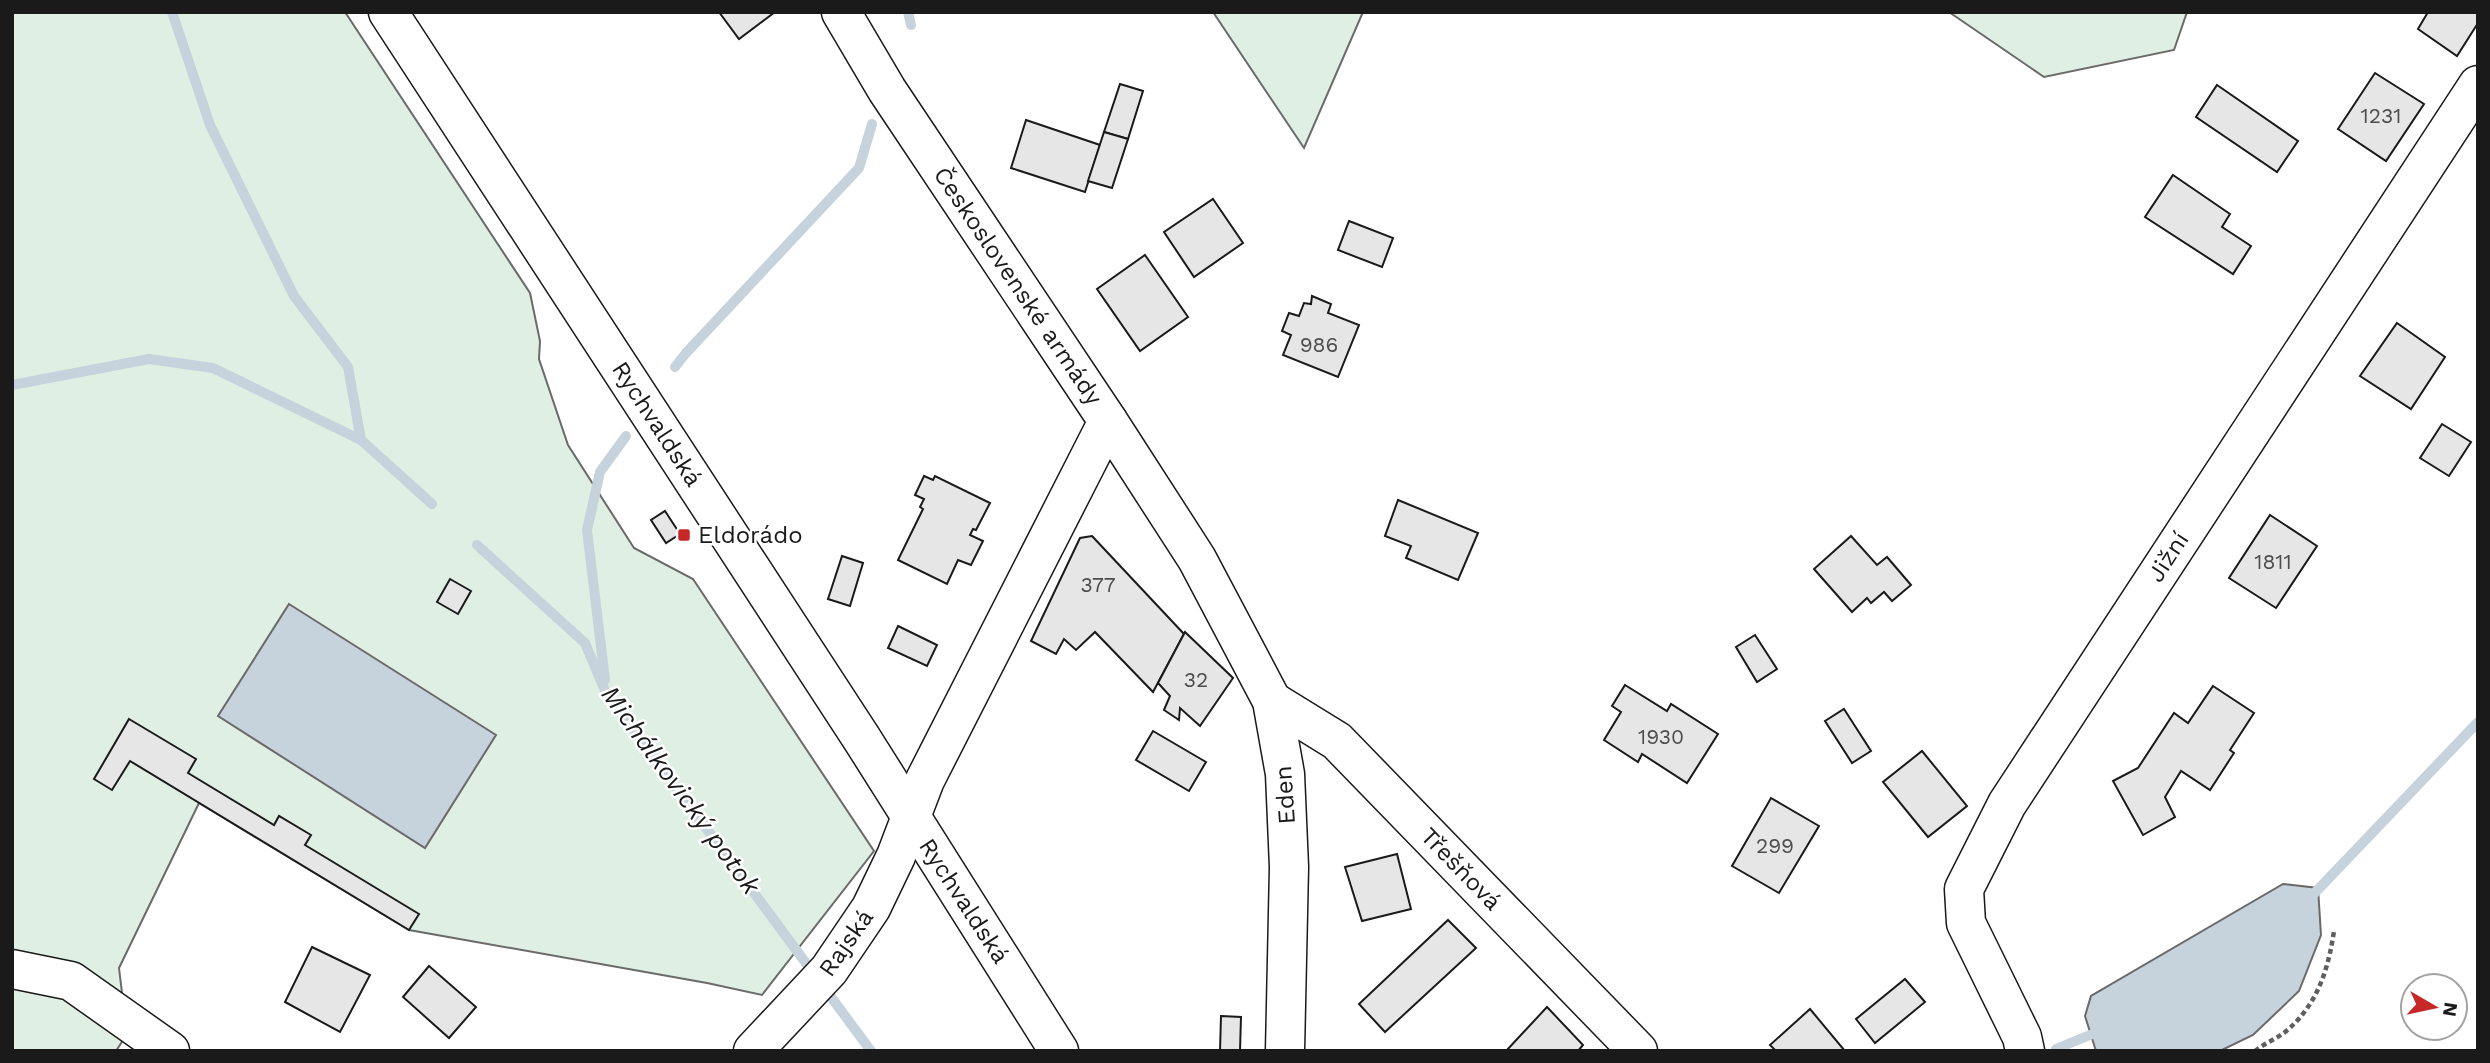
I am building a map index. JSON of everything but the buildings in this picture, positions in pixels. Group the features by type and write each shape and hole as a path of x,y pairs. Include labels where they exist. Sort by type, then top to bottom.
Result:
{"street":[{"name":"Rychvaldská","path":"388,12 725,528 1059,1051"},
{"name":"Československé armády","path":"841,12 887,90 1197,559"},
{"name":"Jižní","path":"2025,1051 2022,1037 1966,923 1964,889 2007,804 2478,85"},
{"name":"Rajská","path":"753,1051 820,981 871,908 896,856 925,780 1108,421"},
{"name":"Eden","path":"1197,559 1272,701 1286,788 1289,867 1285,1051"},
{"name":"Třešňová","path":"1272,701 1337,741 1638,1051"},
{"path":"12,969 71,981 170,1051"}],"path":[{"path":"2255,1051 2284,1032 2317,994 2328,966 2334,931"}],"green space":[{"path":"12,12 345,12 530,293 540,341 539,359 568,445 634,548 693,579 874,851 762,995 409,930 199,803 119,968 127,1034 116,1051 12,1051"},
{"path":"1213,12 1363,12 1304,148"},
{"path":"1949,12 2187,12 2174,50 2044,77"}],"shaded area":[{"path":"289,604 496,735 425,848 218,716"},
{"path":"2283,884 2318,888 2321,935 2299,991 2253,1035 2220,1051 2096,1051 2085,1016 2091,996"}],"waterway":[{"name":"Michálkovický potok","path":"172,12 210,125 294,296 348,367 361,440"},
{"path":"908,12 911,25"},
{"path":"675,367 859,168 872,124"},
{"path":"12,385 149,359 213,368 361,440 432,504"},
{"path":"605,680 587,530 600,472 626,436"},
{"name":"Michálkovický potok","path":"477,545 585,643 606,693 871,1051"},
{"path":"2308,900 2478,722"},
{"path":"2056,1049 2102,1030"}],"place":[{"name":"Eldorádo","path":"684,535"}]}
